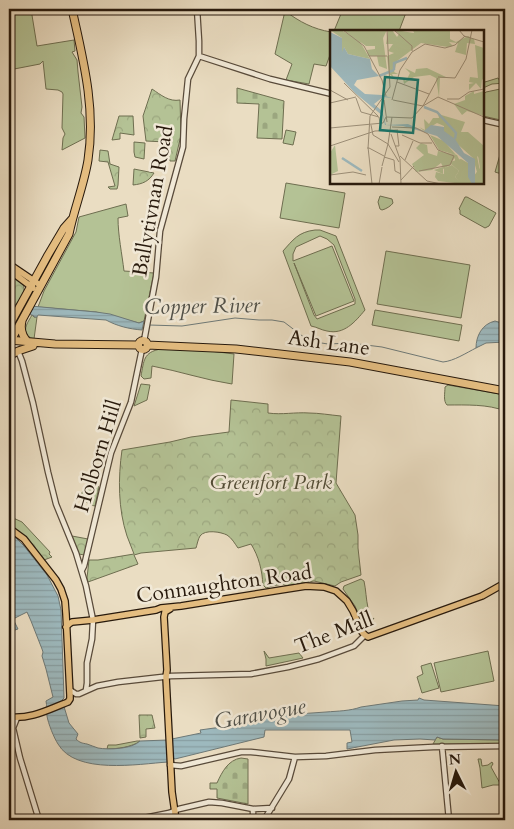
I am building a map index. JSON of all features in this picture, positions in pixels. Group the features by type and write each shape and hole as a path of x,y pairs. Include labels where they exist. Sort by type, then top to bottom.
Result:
{"highway":[{"path":"9,326 69,234 85,175 90,125 88,86 72,9"},
{"path":"26,347 9,342 23,316 35,285"},
{"path":"23,316 21,325 26,347"},
{"name":"Ash Lane","path":"26,347 42,344 143,345 236,350 343,361 505,391"},
{"path":"9,356 26,347"}],"main road":[{"path":"9,264 35,285"},
{"path":"9,270 35,285"},
{"path":"9,528 24,539 61,589 66,614 70,693 70,699 63,704 28,717 9,717"},
{"name":"The Mall","path":"365,635 368,637 373,636 482,596 505,584"},
{"name":"Connaughton Road","path":"72,622 306,586 324,586 336,591 347,602 365,635"},
{"path":"172,608 165,612 164,617 170,764 176,820"},
{"path":"156,610 164,617"},
{"path":"66,614 72,622 66,627"}],"street":[{"name":"Ballytivnan Road","path":"143,345 156,277 160,231 183,147 188,79 199,56 198,9"},
{"path":"199,56 270,80 330,94"},
{"path":"484,120 505,125"},
{"name":"Holborn Hill","path":"82,570 111,453 131,402 143,345"},
{"path":"26,347 22,361 48,472 56,504 82,570 93,620 92,639 87,664 88,683 86,690"},
{"path":"22,361 26,347"},
{"name":"The Mall","path":"70,693 79,694 97,686 120,682 166,677 251,674 288,667 316,660 354,646 365,635"},
{"path":"17,718 13,728 39,820"},
{"path":"170,764 181,766 241,752 295,757 442,746 505,746"},
{"path":"442,746 448,820"},
{"path":"264,820 289,779 295,757"},
{"path":"134,820 209,802 253,809 272,808"},
{"path":"253,809 253,820"}],"green space":[{"path":"9,9 31,9 37,46 74,40 75,51 72,52 77,60 85,138 62,150 65,134 62,128 63,94 58,90 46,89 43,61 40,64 9,70"},
{"path":"343,9 413,9 407,10 399,30 334,30"},
{"path":"285,11 307,24 330,32 330,55 326,66 314,64 309,84 286,80 292,64 275,54"},
{"path":"498,78 500,81 505,79 505,83 492,84 484,88 484,79 485,82"},
{"path":"237,88 284,101 282,139 257,138 259,104 237,103"},
{"path":"505,88 505,121 484,116 484,94"},
{"path":"152,89 169,99 180,100 181,135 175,161 170,161 166,142 146,141 143,116"},
{"path":"119,116 133,116 134,135 120,133 120,139 112,140"},
{"path":"286,130 296,132 293,145 283,143"},
{"path":"505,137 505,175 495,172"},
{"path":"134,142 145,143 144,159 135,157"},
{"path":"100,150 108,151 110,164 119,167 117,189 110,189 108,187 115,186 108,162 99,161"},
{"path":"134,169 154,173 145,182 133,185"},
{"path":"286,183 345,193 339,228 280,218"},
{"path":"380,196 392,199 393,203 385,209 380,209 378,202"},
{"path":"465,197 496,213 489,226 485,228 460,214 459,209"},
{"path":"126,204 128,216 118,218 124,271 154,273 144,321 139,323 96,312 38,307 44,291 76,232 79,217"},
{"path":"315,230 336,236 365,310 349,327 339,331 327,331 311,326 283,251 296,237","holes":["320,236 334,245 355,299 355,304 317,319 294,263 316,316 354,301 332,246 293,261 296,247"]},
{"path":"386,251 470,265 461,318 377,304"},
{"path":"9,272 22,283 24,291 15,306 9,311"},
{"path":"375,310 462,325 459,341 372,325"},
{"path":"32,315 37,317 34,339 27,336 26,330 26,325"},
{"path":"161,349 234,354 232,384 152,366 151,378 144,379 141,376 145,358 151,352"},
{"path":"141,384 150,385 147,400 134,406"},
{"path":"448,385 505,395 505,411 484,406 447,405 445,401 445,387"},
{"name":"Greenfort Park","path":"231,400 268,404 268,413 313,413 341,416 336,483 355,515 361,575 335,586 314,581 286,586 283,584 266,588 263,585 261,569 251,544 238,548 227,535 217,532 205,532 200,536 196,548 134,555 138,564 88,582 89,560 134,554 124,526 120,504 119,482 122,450 229,432"},
{"path":"94,484 99,487 95,506 87,503 82,496 84,490"},
{"path":"9,516 22,522 50,552 49,554 52,557 44,560 21,533 9,525"},
{"path":"72,536 88,539 84,555 79,554"},
{"path":"361,579 365,584 368,608 365,611 369,622 374,618 365,631 355,606 343,589 344,586"},
{"path":"264,651 269,658 299,653 303,658 266,666"},
{"path":"488,651 494,681 441,692 434,663"},
{"path":"431,663 439,688 422,693 417,677 423,674 421,666"},
{"path":"139,715 152,715 155,728 146,729 146,737 140,738"},
{"path":"437,737 443,739 505,740 505,744 433,744"},
{"path":"140,741 129,746 107,749 108,745"},
{"path":"241,758 248,759 248,804 217,798 217,789 210,789 210,783 217,783 229,764"},
{"path":"478,759 481,759 482,766 492,762 491,767 501,785 482,788"}],"water":[{"name":"Copper River","path":"9,304 96,312 110,314 139,323 144,321 142,330 123,327 106,320 38,315 34,317 9,311"},
{"path":"495,321 505,324 505,342 486,343 476,348 477,339 483,328"},
{"path":"9,533 24,546 47,575 58,596 61,610 64,698 62,700 69,723 78,734 76,739 81,743 98,748 120,748 132,746 140,741 167,740 201,733 200,730 243,724 255,721 256,717 344,711 418,700 419,698 424,700 505,706 505,740 443,739 437,737 435,740 394,740 347,749 347,743 352,742 350,730 265,730 264,737 173,758 168,762 108,765 93,764 79,760 67,754 58,744 50,726 46,701 53,697 42,656 43,652 27,612 13,619 18,629 12,631 9,626"}],"waterway":[{"name":"Copper River","path":"149,325 182,326 235,318 272,320 284,322 305,338 315,342 328,344 350,343 382,347 443,362 476,348"}],"water label":[{"name":"Garavogue","path":"260,714"}]}
